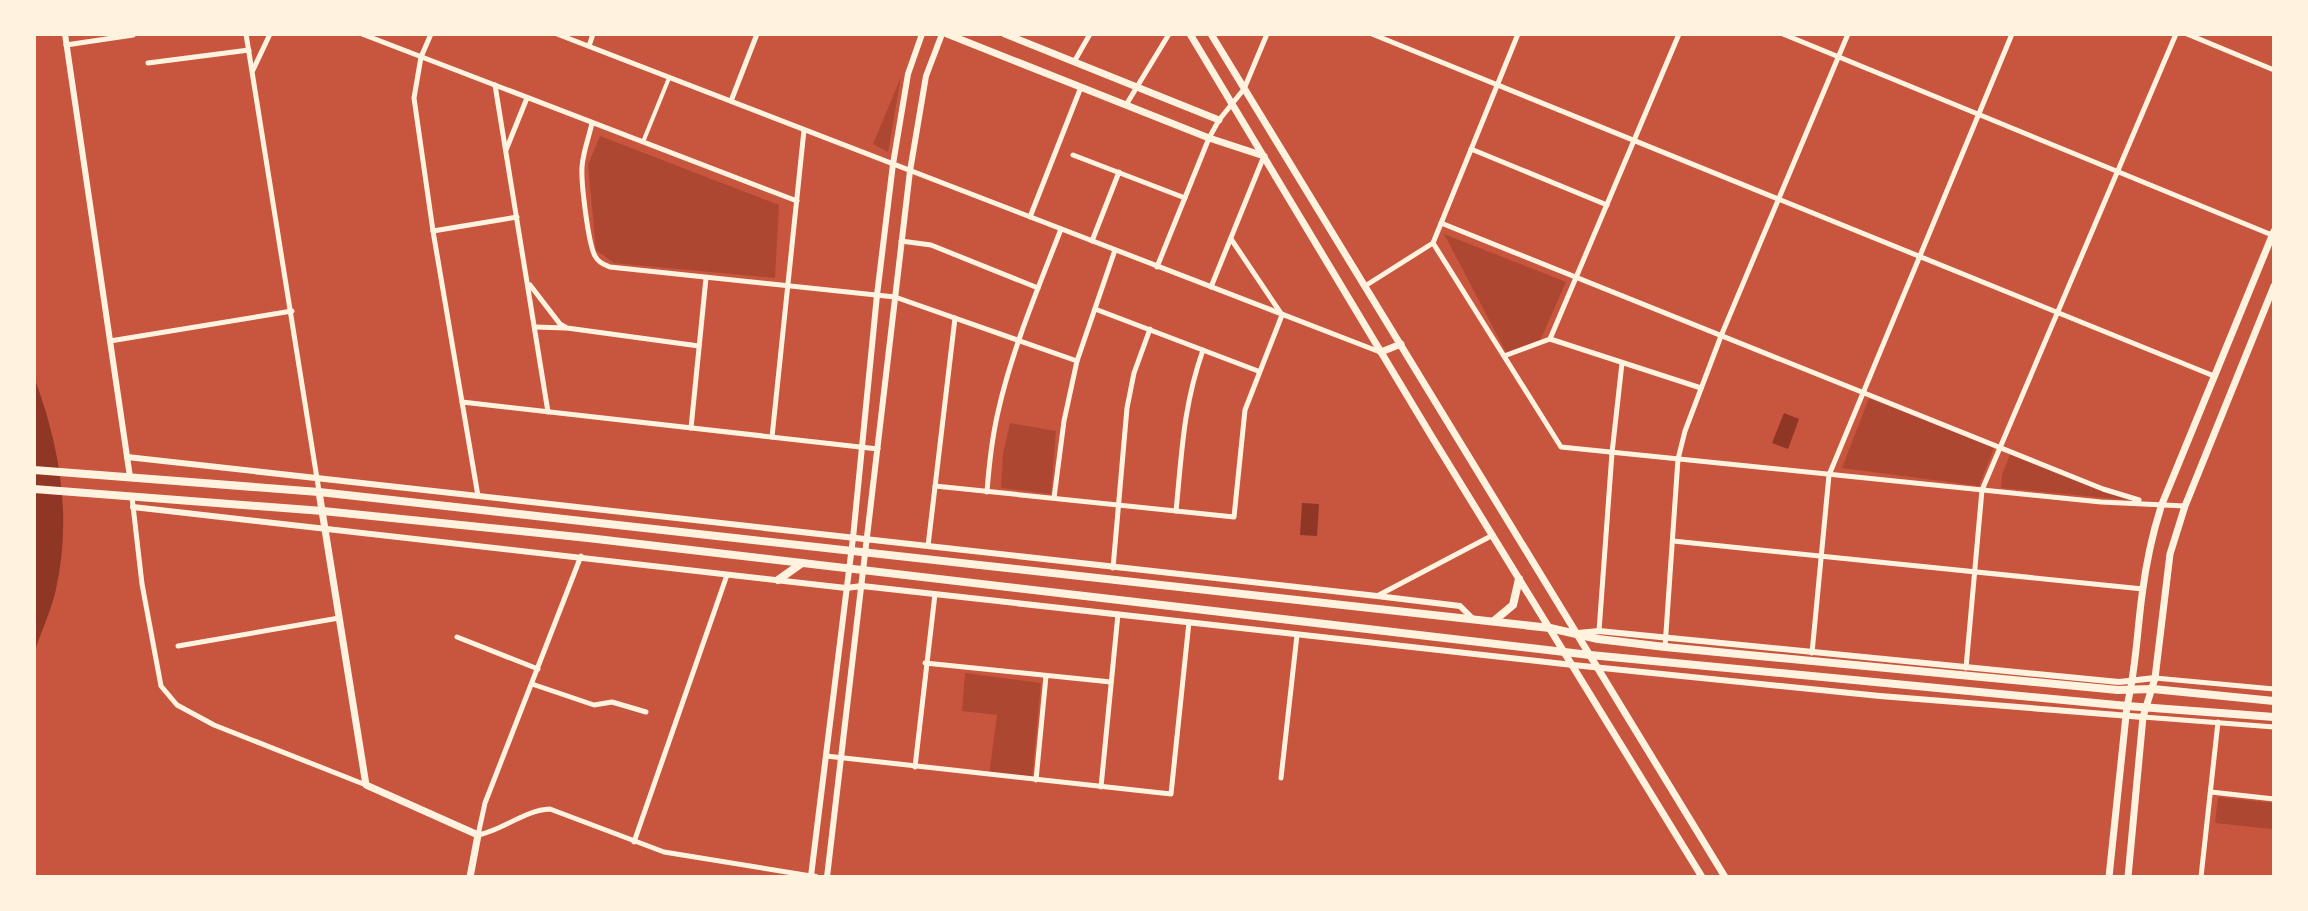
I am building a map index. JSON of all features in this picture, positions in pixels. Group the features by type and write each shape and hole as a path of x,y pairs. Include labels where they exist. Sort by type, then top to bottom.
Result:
{"highway":[{"path":"34,470 319,492 1493,621 1550,628 1598,639 1665,642 2274,701"},
{"path":"34,489 323,511 849,568 1590,655 2274,717"},
{"path":"778,580 802,563"},
{"path":"1493,621 1513,605 1519,579"}],"main road":[{"path":"945,34 1209,138 1264,156"},
{"path":"1190,34 1702,877"},
{"path":"1211,34 1725,877"},
{"path":"1010,35 1219,120"},
{"path":"2109,877 2127,706 2153,531 2273,233"},
{"path":"2128,877 2143,717 2155,678 2168,566 2185,506 2274,286"},
{"path":"1381,352 1401,344"},
{"path":"319,492 366,785 478,835 470,877"},
{"path":"1539,610 1549,608 1554,599"}],"street":[{"path":"65,34 130,477"},
{"path":"246,34 319,492"},
{"path":"253,71 270,34"},
{"path":"362,34 797,201"},
{"path":"431,34 421,57 414,98 478,496"},
{"path":"557,34 1381,352"},
{"path":"589,46 593,34"},
{"path":"731,101 757,34"},
{"path":"581,556 485,803 478,835 541,809 550,809 634,842 677,855 814,877 893,164 908,74 922,34"},
{"path":"827,877 910,171 926,76 945,34"},
{"path":"1074,62 1090,34"},
{"path":"1126,105 1169,34"},
{"path":"1157,267 1209,138 1244,89 1267,34"},
{"path":"1372,34 2214,376"},
{"path":"1365,286 1433,243 1518,34"},
{"path":"1550,339 1679,34"},
{"path":"1783,34 2273,233"},
{"path":"1665,642 1678,459 1721,336 1848,34"},
{"path":"1812,653 1829,475 2012,34"},
{"path":"1966,668 1982,490 2176,34"},
{"path":"2187,34 2274,70"},
{"path":"66,45 133,35"},
{"path":"148,63 249,50"},
{"path":"643,142 669,77"},
{"path":"495,85 548,412"},
{"path":"1030,217 1081,87"},
{"path":"506,151 527,98"},
{"path":"592,123 582,175 591,244 598,261 610,267 895,297 1077,361"},
{"path":"772,437 804,130"},
{"path":"1471,149 1607,205"},
{"path":"1073,155 1185,198"},
{"path":"1211,287 1264,156"},
{"path":"1092,241 1119,172"},
{"path":"433,231 517,217"},
{"path":"1441,223 2103,489 2147,503"},
{"path":"987,492 998,410 1019,340 1061,229"},
{"path":"1231,239 1282,315"},
{"path":"901,241 931,245 1038,288"},
{"path":"1433,243 1561,447 2101,502 2185,506"},
{"path":"1054,498 1064,421 1077,361 1115,250"},
{"path":"691,428 706,278"},
{"path":"529,284 560,324 567,328"},
{"path":"1095,309 1258,371"},
{"path":"110,341 292,311"},
{"path":"935,486 1234,517 1242,425 1258,371 1282,315"},
{"path":"928,546 955,318"},
{"path":"535,327 567,328 699,346"},
{"path":"1113,568 1129,399 1134,373 1150,329"},
{"path":"1504,356 1550,339 1701,388"},
{"path":"1176,511 1188,398 1203,350"},
{"path":"1599,631 1622,363"},
{"path":"462,402 878,449"},
{"path":"127,457 1377,596 1460,606 1473,619"},
{"path":"2101,502 2103,489"},
{"path":"132,496 142,584 164,691 177,705 214,725 366,785"},
{"path":"133,507 846,588 862,586 1573,665 1880,696 2274,727"},
{"path":"1377,596 1493,535"},
{"path":"1673,541 2143,589"},
{"path":"634,842 728,574"},
{"path":"915,767 935,594"},
{"path":"1101,787 1118,614"},
{"path":"178,646 340,618"},
{"path":"826,756 1171,794 1189,622"},
{"path":"1574,633 1599,631 1665,642 1812,653 2132,686 2155,678 2274,689"},
{"path":"1281,778 1297,635"},
{"path":"457,637 538,669"},
{"path":"925,663 1111,682"},
{"path":"1036,780 1046,676"},
{"path":"532,684 594,705 612,702 646,712"},
{"path":"2201,877 2218,722"},
{"path":"2211,792 2274,799"}],"shaded area":[{"path":"901,77 888,152 873,144"},
{"path":"600,136 779,205 775,278 614,263 596,250 588,165"},
{"path":"1444,234 1566,282 1540,341 1507,354"},
{"path":"34,377 57,455 63,535 56,589 34,653"},
{"path":"1869,398 1994,448 1979,486 1842,468"},
{"path":"1784,413 1799,419 1788,449 1772,443"},
{"path":"1010,423 1056,431 1051,494 1001,488 1003,454"},
{"path":"2010,454 2129,500 2001,488"},
{"path":"1302,503 1319,504 1317,536 1300,535"},
{"path":"965,673 1041,683 1032,779 989,775 997,715 962,711"},
{"path":"2218,797 2274,803 2272,829 2215,823"}]}
